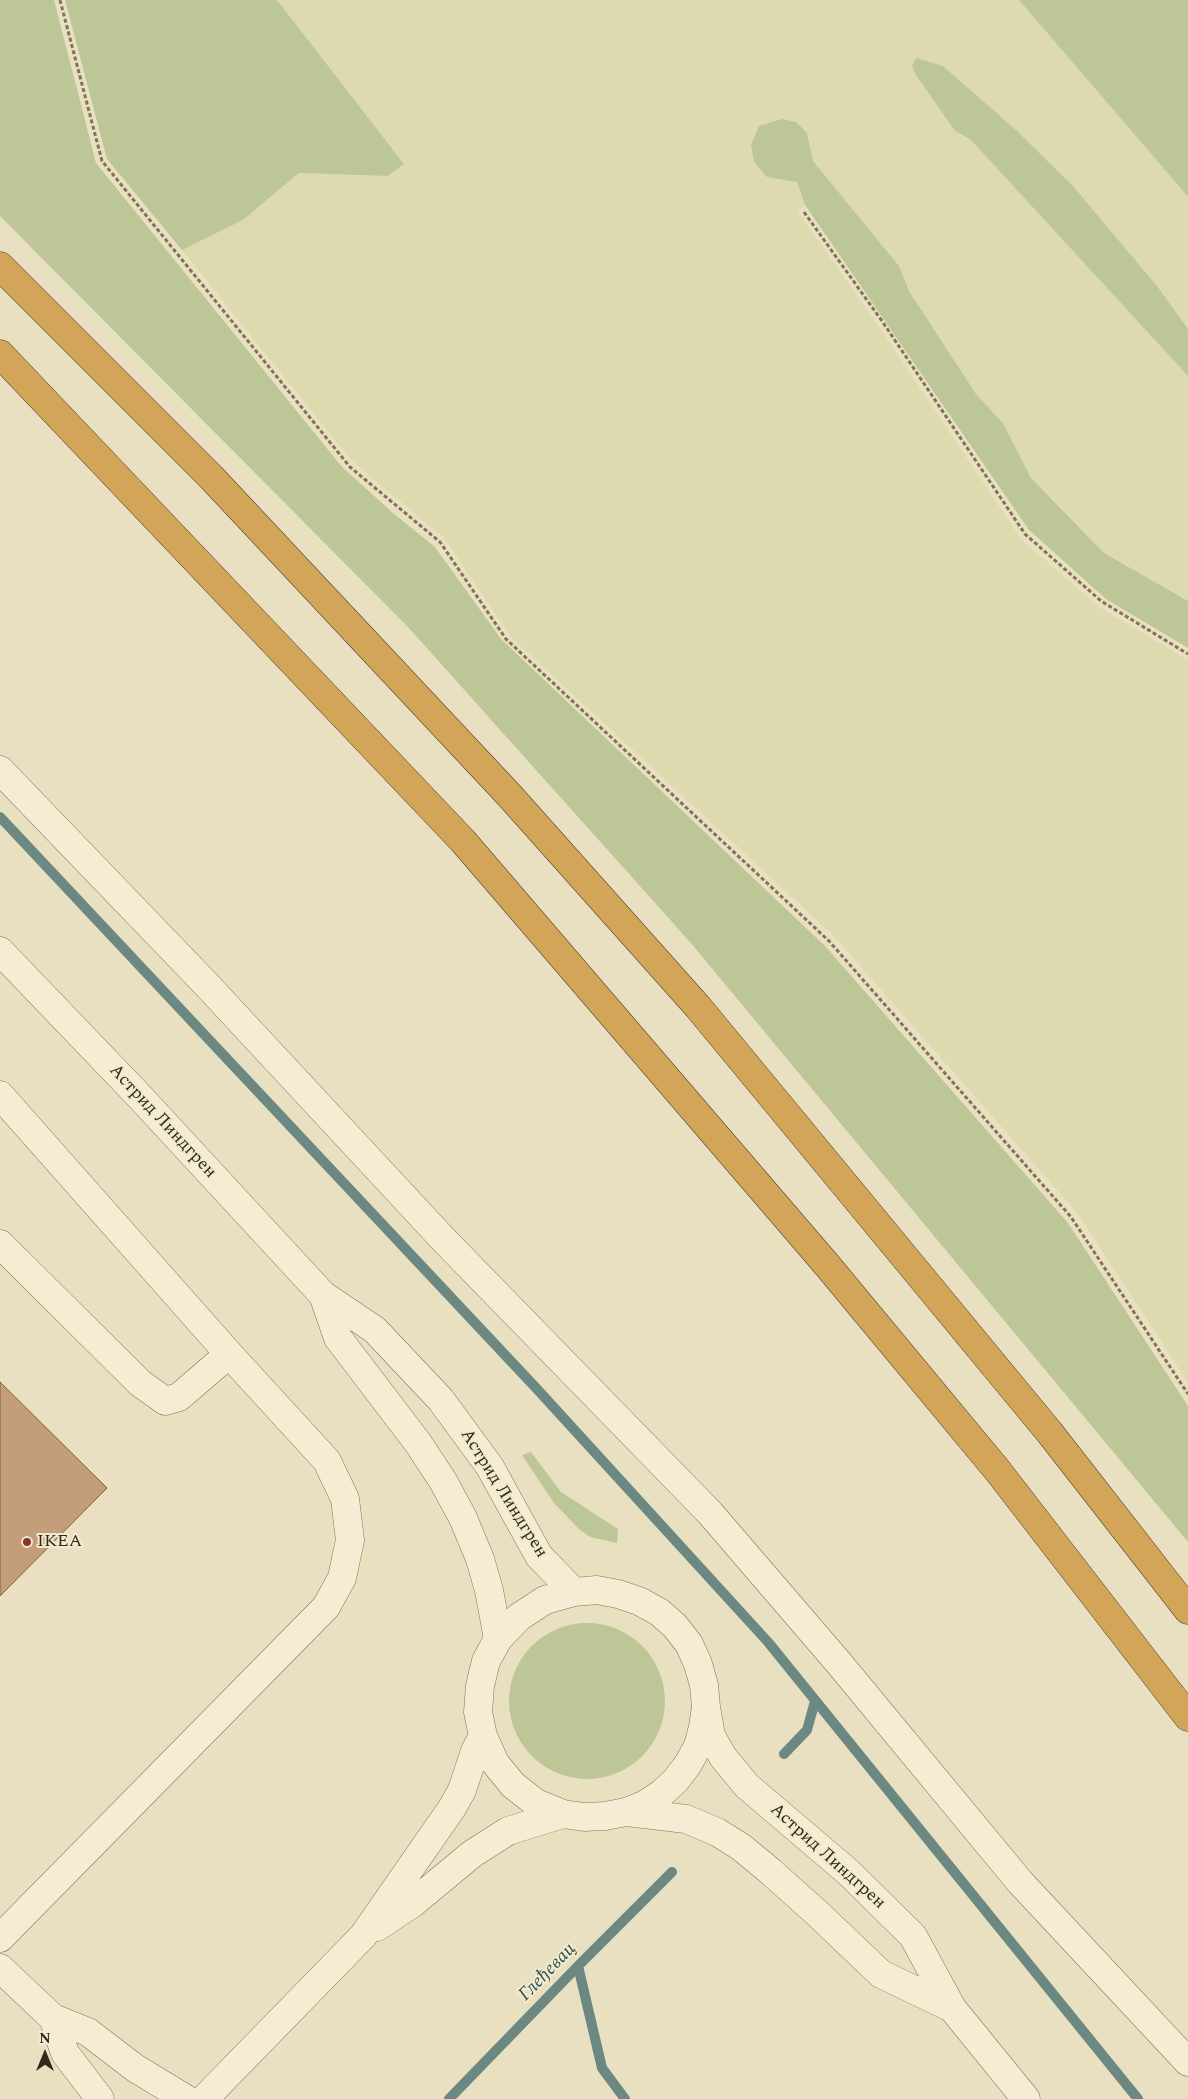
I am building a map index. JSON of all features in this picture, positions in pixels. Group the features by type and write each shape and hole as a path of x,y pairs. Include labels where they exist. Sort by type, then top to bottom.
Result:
{"highway":[{"path":"0,266 211,478 510,796 691,999 1050,1433 1188,1610"},
{"path":"0,354 463,841 820,1257 998,1471 1188,1717"}],"street":[{"path":"0,770 206,984 443,1240 710,1513 838,1662 1020,1882 1188,2062"},
{"name":"Астрид Линдгрен","path":"0,951 141,1098 323,1295 375,1330 441,1400 490,1467 539,1556 574,1592"},
{"path":"0,1095 229,1354 327,1461 345,1500 350,1540 342,1578 326,1607 0,1938"},
{"path":"0,1244 140,1383 165,1401 179,1397 229,1354"},
{"name":"Астрид Линдгрен","path":"323,1295 338,1338 418,1443 443,1481 463,1518 480,1559 489,1590 498,1639"},
{"name":"Астрид Линдгрен","path":"706,1707 698,1746 676,1780 656,1798 626,1812 591,1817 563,1814 536,1803 513,1786 495,1763 483,1736 478,1712 480,1686 486,1661 498,1639 519,1617 545,1600 574,1592 597,1590 639,1601 658,1612 675,1626 689,1644 698,1664 704,1685 711,1736 723,1757 747,1786 848,1872 913,1936 952,2008 1014,2094"},
{"path":"204,2099 363,1936 452,1808 462,1790 475,1751 483,1736"},
{"name":"Астрид Линдгрен","path":"626,1812 686,1819 717,1832 770,1871 881,1974 952,2008"},
{"path":"363,1936 413,1903 472,1854 508,1831 563,1814"},
{"path":"0,1968 53,2018 88,2032 135,2068 186,2099"},
{"path":"53,2018 64,2053 100,2099"}],"path":[{"path":"60,0 102,160 350,467 440,542 506,639 829,941 1071,1217 1188,1394"},
{"path":"804,212 882,321 1025,534 1100,601 1188,654"}],"shaded area":[{"path":"277,0 1019,0 1188,197 1188,329 1157,286 1073,186 1017,131 912,66 955,131 970,139 1188,376 1188,601 1104,553 1031,478 1003,423 976,394 909,291 899,266 813,161 807,133 767,177 797,182 805,205 798,212 876,322 1021,539 1099,607 1188,660 1188,1383 1079,1215 834,936 511,637 444,538 352,461 182,250 243,220 299,173 388,176 404,164"}],"green space":[{"path":"0,0 54,0 96,163 342,467 393,513 435,547 501,639 825,946 1068,1223 1188,1406 1188,1542 690,942 408,627 0,216"},
{"path":"65,0 277,0 404,164 388,176 299,173 243,220 182,250 107,159"},
{"path":"1019,0 1188,0 1188,197 1183,191"},
{"path":"916,58 943,66 1017,131 1073,186 1157,286 1188,329 1188,376 970,139 955,131 916,75 912,66"},
{"path":"782,119 796,122 807,133 813,161 899,266 909,291 976,394 1003,423 1031,478 1104,553 1188,601 1188,648 1106,599 1029,530 805,205 797,182 767,177 754,162 751,145 759,126"},
{"path":"531,1452 561,1492 618,1529 617,1543 590,1537 579,1529 554,1503 522,1455"},
{"path":"579,1623 595,1623 610,1626 624,1632 637,1640 648,1651 662,1678 665,1701 664,1716 656,1738 648,1751 637,1762 610,1776 595,1779 579,1779 564,1776 550,1770 537,1762 526,1751 512,1724 509,1709 509,1693 512,1678 518,1664 526,1651 537,1640 564,1626"}],"building":[{"name":"IKEA","path":"0,1382 107,1488 0,1596"}],"waterway":[{"path":"0,817 537,1389 768,1642 1138,2099"},
{"name":"Глеђевац","path":"784,1754 807,1730 815,1701"},
{"name":"Глеђевац","path":"449,2099 672,1872"},
{"path":"578,1966 602,2068 625,2099"}],"place":[{"name":"IKEA","path":"27,1542"}]}
